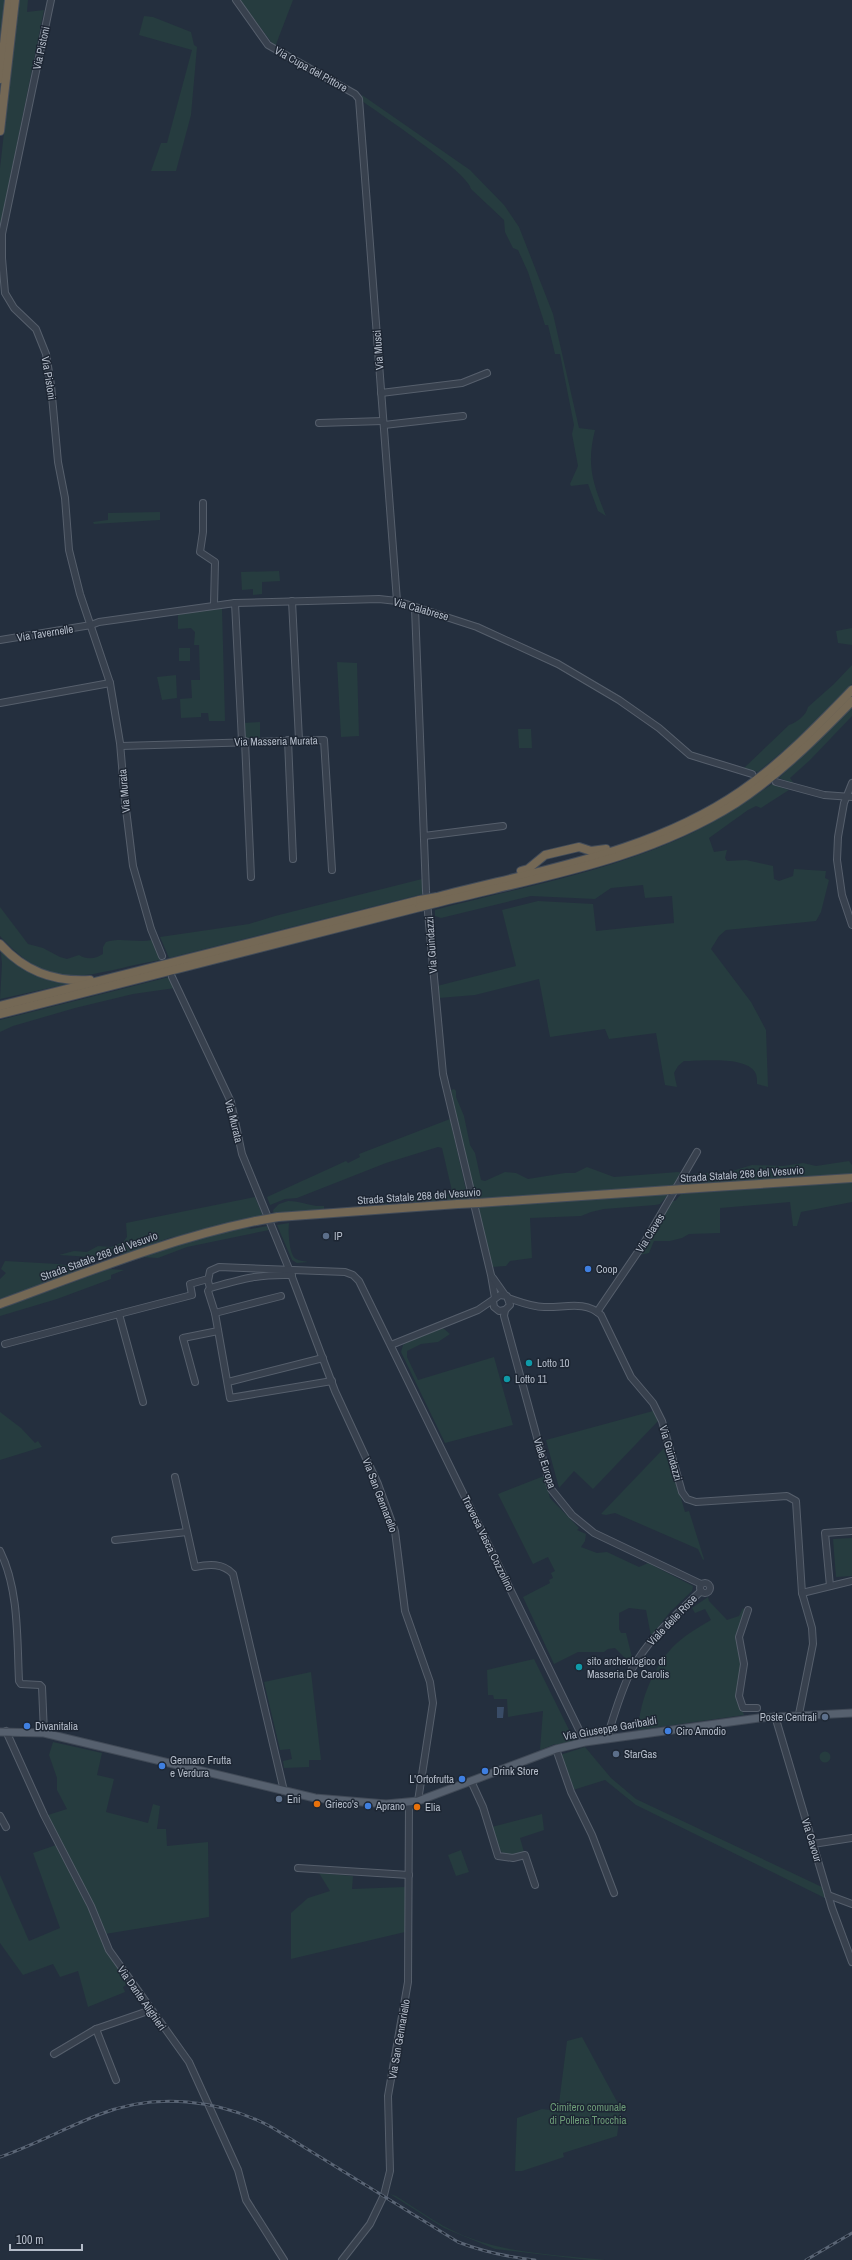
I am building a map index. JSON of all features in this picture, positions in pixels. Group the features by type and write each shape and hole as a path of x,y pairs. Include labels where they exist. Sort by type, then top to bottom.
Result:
{"highway":[{"path":"0,79 9,0"},
{"path":"0,131 15,0"},
{"path":"437,900 483,885 594,857 655,837 704,814 750,785 793,749 852,690"},
{"path":"1,1012 109,979 620,856 653,845 686,831 718,814 759,787 796,756 852,701"},
{"path":"483,885 492,878 528,869 545,855 579,847 591,851 603,850 641,838 655,837"},
{"path":"1,1012 420,904"},
{"path":"0,944 28,968 47,976 81,980 109,979"},
{"name":"Strada Statale 268 del Vesuvio","path":"0,1304 190,1236 278,1217 852,1178"}],"main road":[{"name":"Via Giuseppe Garibaldi","path":"3,1732 44,1733 284,1791 336,1801 386,1804 418,1801 556,1749 585,1742 774,1716 852,1713"}],"street":[{"name":"Via Pistoni","path":"51,0 2,234 2,258 5,293 14,308 36,330 46,354 51,385 58,462 65,498 69,550 80,594 91,626"},
{"name":"Via Cupa del Pittore","path":"236,0 268,45 355,94 359,99"},
{"name":"Via Musci","path":"359,99 397,601"},
{"path":"381,392 462,383 487,373"},
{"path":"319,423 384,423 463,416"},
{"path":"203,503 203,532 199,549 201,554 215,562 214,605"},
{"name":"Via Calabrese","path":"91,626 99,622 235,603 292,601 397,601 477,627 577,674 619,700 659,728 690,756 752,774"},
{"path":"292,601 299,740"},
{"path":"235,603 251,877"},
{"name":"Via Guindazzi","path":"415,608 426,891 443,1074 491,1275 494,1299 503,1311"},
{"name":"Via Tavernelle","path":"0,640 91,626"},
{"name":"Via Murata","path":"91,626 110,683 121,746 125,801 135,877 151,929 162,956"},
{"path":"0,703 110,683"},
{"path":"288,740 293,859"},
{"name":"Via Masseria Murata","path":"121,746 244,741 325,741 332,870"},
{"path":"776,782 824,795 849,797"},
{"path":"852,783 838,837 837,860 842,896 852,926"},
{"path":"424,836 503,826"},
{"name":"Via Murata","path":"172,977 231,1102 242,1154 290,1272"},
{"name":"Via Claves","path":"597,1312 644,1244 697,1152"},
{"path":"290,1272 219,1266 210,1271 208,1279 210,1288 209,1294 218,1331 230,1398 332,1381"},
{"name":"Traversa Vasca Cozzolino","path":"290,1272 340,1271 353,1275 362,1285 585,1742"},
{"path":"210,1288 264,1274 290,1272"},
{"name":"Via San Gennarello","path":"290,1272 332,1381 378,1484 390,1516 400,1558 406,1611 431,1687 433,1703 418,1801"},
{"name":"Via Guindazzi","path":"491,1275 507,1297"},
{"path":"5,1344 192,1295 190,1284 208,1279"},
{"path":"391,1345 478,1310 500,1294 525,1304 545,1307 585,1306 593,1308 597,1312"},
{"path":"214,1313 281,1296"},
{"path":"503,1311 507,1297"},
{"path":"478,1310 503,1311 525,1304"},
{"name":"Viale Europa","path":"503,1311 551,1489 572,1515 594,1533 701,1588"},
{"name":"Via Guindazzi","path":"597,1312 601,1315 630,1377 654,1403 662,1420 682,1492 687,1499 696,1502 787,1496 796,1501 802,1593 812,1628 813,1644 800,1714"},
{"path":"119,1314 143,1402"},
{"path":"195,1382 183,1338 218,1331"},
{"path":"228,1382 323,1358"},
{"path":"175,1477 195,1566 217,1565 230,1570 234,1574 284,1791"},
{"path":"115,1540 187,1532"},
{"path":"830,1586 825,1533 852,1532"},
{"path":"0,1551 10,1572 19,1681 21,1684 37,1684 42,1688 44,1733"},
{"path":"802,1593 852,1581"},
{"name":"Viale delle Rose","path":"607,1738 628,1679 640,1657 659,1631 701,1588"},
{"path":"748,1610 739,1637 744,1664 739,1696 743,1708 757,1708"},
{"name":"Via Cavour","path":"774,1716 828,1895 852,1962"},
{"name":"Via Dante Alighieri","path":"3,1732 91,1906 107,1945 116,1961 189,2062 238,2170 246,2200 284,2260"},
{"path":"556,1749 571,1792 592,1835 614,1893"},
{"path":"471,1781 483,1807 498,1856 513,1858 525,1855 535,1885"},
{"name":"Via San Gennariello","path":"342,2260 370,2224 384,2195 390,2171 388,2096 408,1982 409,1803"},
{"path":"0,1816 6,1827"},
{"path":"813,1844 852,1838"},
{"path":"298,1868 409,1875"},
{"path":"828,1895 852,1904"},
{"path":"54,2054 96,2029 151,2010"},
{"path":"96,2029 116,2080"}],"green space":[{"path":"0,0 5,0 0,44"},
{"path":"19,0 28,0 27,12 44,10 0,228 0,168"},
{"path":"240,0 293,0 275,47"},
{"path":"144,16 153,17 191,32 194,45 197,47 191,115 176,171 151,171 161,143 167,143 192,50 139,35"},
{"path":"362,95 470,170 504,205 519,227 553,314 579,428 595,430 591,454 592,474 594,484 606,516 598,511 588,484 571,486 570,484 578,466 572,434 574,425 560,354 555,354 548,325 545,325 528,272 518,250 513,248 505,232 504,220 471,189 456,170 362,101"},
{"path":"160,512 160,520 94,524 93,522 108,520 108,513"},
{"path":"279,571 280,581 262,582 262,594 253,595 253,589 242,590 241,572"},
{"path":"222,608 225,721 209,721 208,713 201,713 201,717 181,718 180,699 192,698 191,680 200,680 199,645 194,645 195,632 191,628 178,629 178,614"},
{"path":"852,628 852,645 838,643 836,631"},
{"path":"179,648 190,648 190,661 179,661"},
{"path":"337,662 357,663 359,736 341,737"},
{"path":"852,665 852,684 793,743 758,772 744,768 789,725 801,718 808,707 834,684"},
{"path":"176,675 177,698 162,700 157,677"},
{"path":"852,707 852,716 810,760 790,778 794,784 779,778"},
{"path":"260,722 260,738 243,739 243,723"},
{"path":"518,729 531,729 532,748 519,748"},
{"path":"772,784 789,790 761,808 756,806 748,810 709,838 714,852 727,850 725,858 727,861 746,860 773,866 774,879 779,881 793,876 794,869 826,871 825,878 829,880 821,912 816,921 726,930 719,936 711,949 751,1002 766,1030 768,1087 757,1084 756,1073 750,1067 733,1061 722,1060 684,1061 678,1066 674,1073 677,1087 665,1085 656,1033 609,1039 605,1029 550,1037 539,979 475,995 439,998 437,986 516,966 502,910 538,901 593,904 596,931 674,923 672,896 645,898 643,885 611,888 595,899 531,896 441,918 435,916 435,910 585,872 644,853 672,842 711,823"},
{"path":"422,879 423,894 169,958 160,937 249,924"},
{"path":"0,907 28,944 43,948 60,957 67,959 79,955 85,958 94,958 103,954 103,947 106,942 117,940 152,940 160,960 93,974 74,976 57,974 39,968 20,955 0,936"},
{"path":"0,945 18,962 72,983 0,999 2,964"},
{"path":"169,977 175,988 133,994 75,1008 13,1026 0,1032 0,1020"},
{"path":"454,1089 464,1116 470,1145 475,1153 481,1180 485,1181 505,1172 516,1173 528,1179 565,1173 575,1173 587,1167 614,1177 678,1172 681,1173 677,1186 475,1199 451,1090"},
{"path":"450,1119 468,1199 378,1204 392,1200 451,1194 452,1191 442,1148 438,1147 386,1163 297,1198 285,1199 270,1205 267,1197 346,1161 348,1163 360,1157 359,1154"},
{"path":"849,1161 852,1165 852,1174 681,1186 690,1174 729,1172 752,1165 783,1166 803,1163 816,1166"},
{"path":"852,1182 852,1202 801,1212 797,1226 793,1226 790,1202 720,1208 720,1233 689,1234 682,1238 670,1241 654,1241 649,1253 639,1255 671,1201 675,1201 681,1194"},
{"path":"669,1194 660,1204 655,1205 604,1209 581,1216 530,1218 532,1258 510,1261 506,1266 492,1267 477,1207"},
{"path":"255,1197 263,1216 169,1238 129,1253 92,1257 59,1255 74,1251 87,1252 98,1246 111,1247 123,1242 127,1237 126,1223"},
{"path":"288,1201 315,1206 324,1206 324,1209 274,1215 273,1210 279,1204"},
{"path":"289,1223 292,1253 296,1259 308,1262 297,1263 292,1260 277,1225"},
{"path":"267,1226 269,1230 187,1247 158,1258 142,1257 193,1239 245,1227 251,1229"},
{"path":"5,1261 58,1264 86,1268 0,1299 0,1279 6,1273 1,1269"},
{"path":"109,1269 124,1270 111,1275 111,1279 57,1299 0,1316 0,1309"},
{"path":"443,1328 450,1334 438,1342 421,1344 407,1351 407,1357 418,1380 494,1357 513,1425 445,1443 401,1352 403,1345 407,1342"},
{"path":"653,1411 658,1421 593,1489 574,1471 559,1488 546,1440"},
{"path":"0,1412 21,1428 35,1443 38,1441 42,1447 0,1460"},
{"path":"666,1446 685,1512 689,1511 704,1559 703,1560 698,1549 615,1513 606,1515 601,1514"},
{"path":"544,1476 550,1498 579,1528 577,1530 586,1534 585,1541 581,1547 597,1553 607,1552 639,1567 648,1563 693,1586 692,1591 670,1612 651,1636 646,1610 629,1608 619,1613 619,1629 621,1633 626,1633 633,1661 631,1664 615,1648 608,1649 604,1652 578,1652 554,1664 523,1597 550,1583 549,1580 553,1578 551,1573 555,1571 548,1557 533,1564 498,1494"},
{"path":"852,1538 852,1576 836,1577 833,1539"},
{"path":"708,1597 709,1601 727,1620 739,1616 743,1608 745,1611 737,1635 742,1667 742,1709 744,1715 638,1730 645,1695 661,1661 677,1643 711,1620 705,1609 695,1613 692,1608"},
{"path":"534,1659 575,1742 556,1746 555,1744 540,1750 543,1711 508,1717 507,1699 494,1699 493,1695 488,1695 487,1670"},
{"path":"311,1672 321,1760 309,1760 309,1767 284,1768 283,1761 292,1759 290,1749 280,1750 264,1682"},
{"path":"53,1742 102,1753 97,1775 114,1779 106,1812 148,1823 153,1804 160,1806 157,1829 166,1829 167,1846 208,1842 209,1917 105,1934 48,1815 67,1809 57,1790 57,1778 49,1755"},
{"path":"585,1747 611,1778 636,1799 824,1888 827,1899 636,1805 605,1780 573,1790 560,1755"},
{"path":"823,1752 827,1752 829,1753 829,1761 823,1762 820,1759 820,1755"},
{"path":"542,1814 544,1830 520,1838 524,1852 509,1854 500,1851 492,1827"},
{"path":"56,1845 86,1903 109,1955 129,1983 123,1987 125,1992 88,2007 78,1971 60,1977 53,1964 23,1975 0,1943 0,1875 29,1941 60,1928 33,1853"},
{"path":"461,1850 469,1872 456,1876 448,1855"},
{"path":"319,1873 353,1876 352,1889 405,1887 405,1932 291,1959 291,1913 308,1898 330,1891"},
{"name":"Cimitero comunale di Pollena Trocchia","path":"582,2037 621,2109 617,2136 563,2153 564,2157 522,2171 515,2171 517,2118 542,2109 558,2111 567,2041"},
{"path":"390,2194 396,2196 453,2231 488,2244 521,2251 605,2260 588,2260 495,2249 444,2228"}],"water":[{"path":"497,1707 504,1707 503,1718 497,1718"}],"railway":[{"path":"0,2157 98,2115 120,2108 142,2103 164,2101 209,2105 231,2110 253,2118 273,2128 458,2242 496,2254 535,2260"},
{"path":"806,2260 852,2233"}],"place":[{"name":"IP","path":"326,1236"},
{"name":"Coop","path":"588,1269"},
{"name":"Lotto 10","path":"529,1363"},
{"name":"Lotto 11","path":"507,1379"},
{"name":"sito archeologico di Masseria De Carolis","path":"579,1667"},
{"name":"Poste Centrali","path":"825,1717"},
{"name":"Divanitalia","path":"27,1726"},
{"name":"Ciro Amodio","path":"668,1731"},
{"name":"StarGas","path":"616,1754"},
{"name":"Gennaro Frutta e Verdura","path":"162,1766"},
{"name":"Drink Store","path":"485,1771"},
{"name":"L'Ortofrutta","path":"462,1779"},
{"name":"Eni","path":"279,1799"},
{"name":"Grieco's","path":"317,1804"},
{"name":"Aprano","path":"368,1806"},
{"name":"Elia","path":"417,1807"}]}
